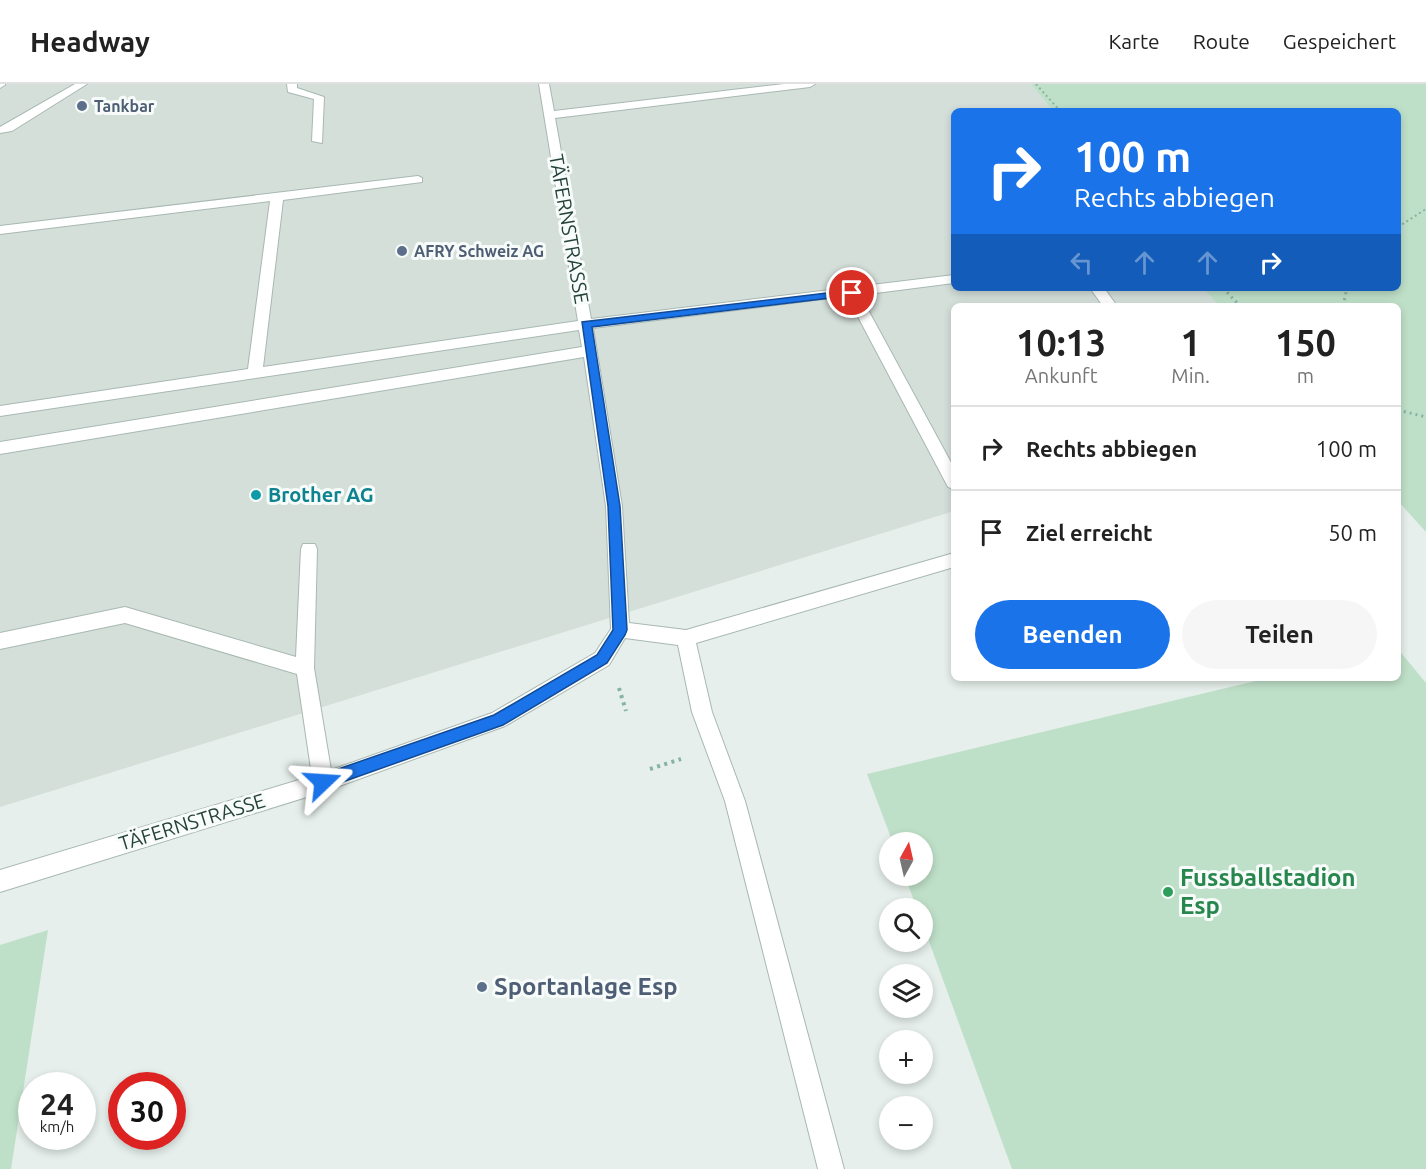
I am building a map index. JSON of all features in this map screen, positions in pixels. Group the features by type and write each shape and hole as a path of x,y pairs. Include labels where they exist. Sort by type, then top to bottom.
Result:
{"street":[{"path":"0,130 8,129 82,84"},
{"path":"292,84 292,90 319,97 318,141"},
{"name":"TÄFERNSTRASSE","path":"0,881 323,782 498,720 602,659 620,630 614,506 586,325 544,84"},
{"path":"549,115 810,84"},
{"path":"0,230 418,180"},
{"path":"255,372 277,197"},
{"path":"0,411 586,325 951,279"},
{"path":"852,293 951,477"},
{"path":"0,448 590,351"},
{"path":"309,549 305,668 323,782"},
{"path":"620,630 686,639 951,561"},
{"path":"0,641 125,615 305,668"},
{"path":"686,639 702,712 735,801 831,1169"}],"path":[{"path":"1036,84 1057,108"},
{"path":"1401,225 1426,209"},
{"path":"1226,291 1237,303"},
{"path":"1401,411 1426,417"}],"shaded area":[{"path":"0,84 1031,84 1051,108 951,108 951,291 1206,291 1216,303 951,303 951,512 0,807"}],"green space":[{"path":"1031,84 1426,84 1426,532 1401,504 1401,303 1216,303 1206,291 1401,291 1401,108 1051,108"},
{"name":"Fussballstadion Esp","path":"1401,653 1426,683 1426,1169 1012,1169 933,952 933,898 913,898 909,886 933,886 933,832 889,832 867,774 1255,681 1401,681"},
{"path":"48,930 26,1072 18,1072 18,1124 11,1169 0,1169 0,945"}],"place":[{"name":"Tankbar","path":"82,106"},
{"name":"AFRY Schweiz AG","path":"402,251"},
{"name":"Brother AG","path":"256,495"},
{"name":"Fussballstadion Esp","path":"1168,892"},
{"name":"Sportanlage Esp","path":"482,987"}],"route":[{"path":"323,782 498,720 602,659 620,630 614,506 586,325 852,293"}]}
